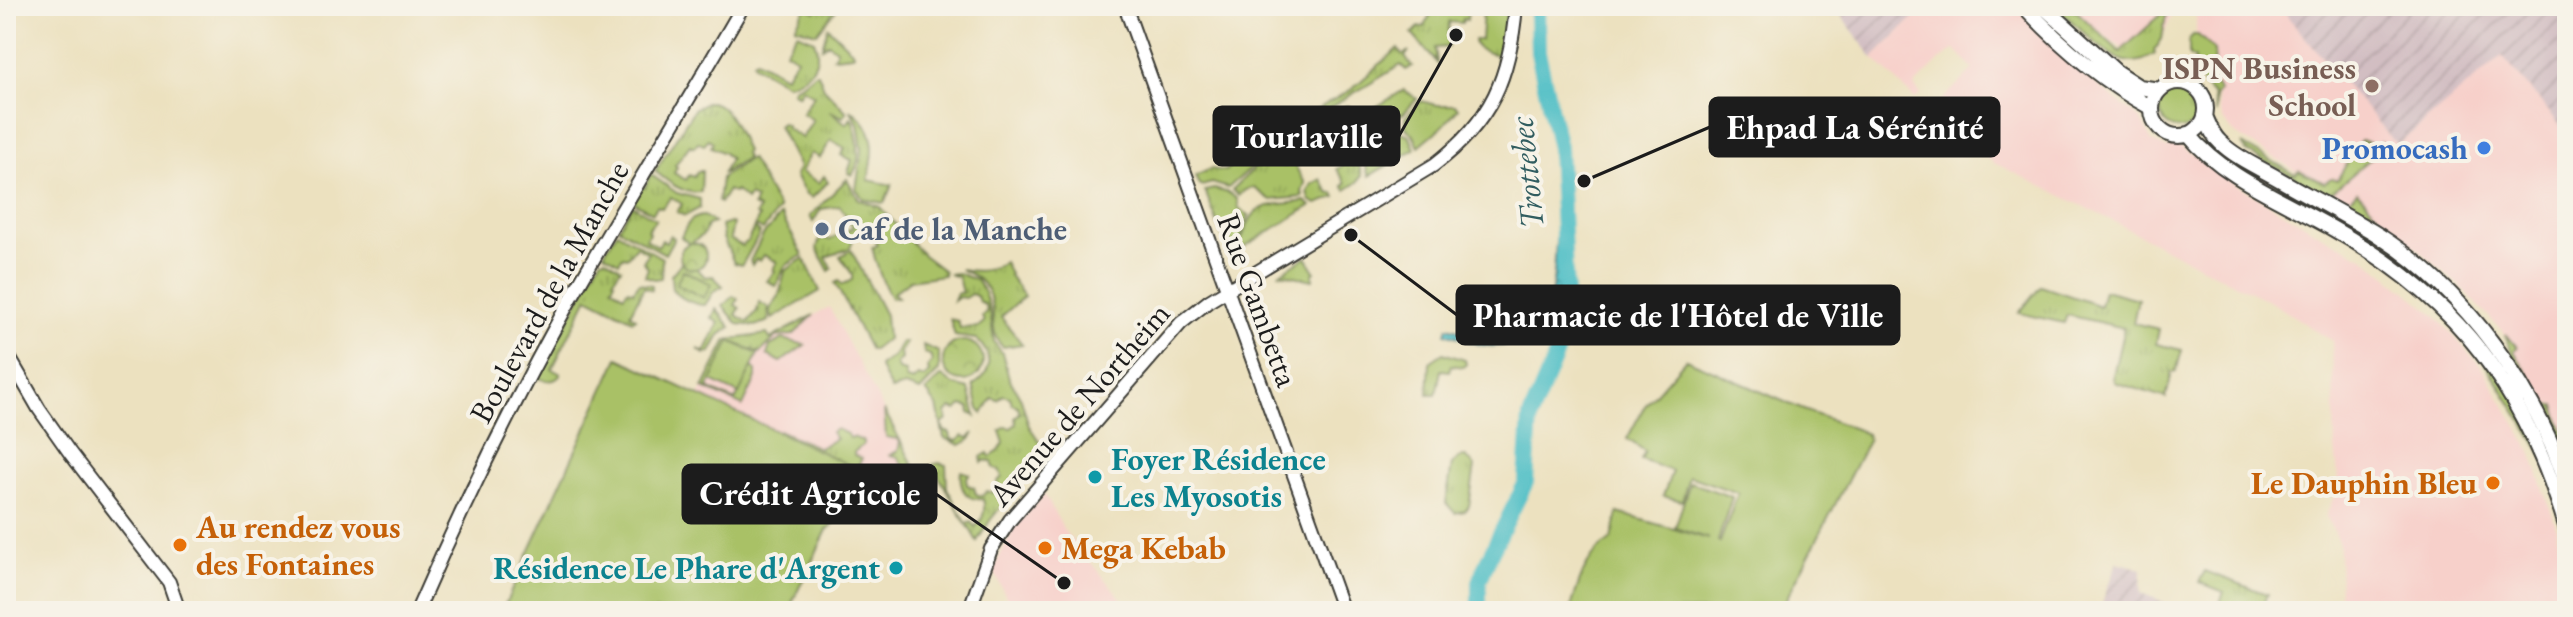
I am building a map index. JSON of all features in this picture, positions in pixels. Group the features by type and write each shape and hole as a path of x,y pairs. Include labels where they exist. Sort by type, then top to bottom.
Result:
{"main road":[{"name":"Boulevard de la Manche","path":"417,611 460,515 529,376 743,6"},
{"name":"Rue Gambetta","path":"1125,6 1343,611"},
{"name":"Avenue de Northeim","path":"969,611 987,558 1010,520 1181,323 1197,310 1434,165 1458,146 1501,86 1510,54 1516,6"},
{"path":"2024,6 2088,67 2126,95 2152,108 2161,128 2174,135 2188,134 2202,124 2205,116 2205,100 2196,87 2181,82 2173,82 2160,90 2152,108"},
{"path":"2043,6 2116,72 2139,87 2160,90"},
{"path":"2205,116 2221,144 2380,237 2445,291 2475,323 2524,391 2559,460 2567,484"},
{"path":"2188,134 2200,148 2242,178 2375,252 2439,304 2467,334 2511,394 2537,441 2567,529"},
{"path":"6,352 39,409 70,453 173,588 179,611"}],"shaded area":[{"path":"1834,6 1925,6 1873,58"},
{"path":"1925,6 2015,6 2089,78 2141,120 2152,142 2167,148 2173,143 2177,144 2232,182 2365,258 2434,314 2485,371 2530,449 2555,522 2567,589 2567,611 2340,611 2339,544 2326,516 2339,484 2332,341 2276,305 1994,163 1930,112 1973,69 1955,49 1914,86 1921,94 1915,99 1873,58"},
{"path":"2067,6 2176,6 2163,36 2151,49 2127,52"},
{"path":"2177,6 2292,6 2288,16 2397,145 2502,55 2567,133 2567,445 2553,403 2547,406 2513,350 2517,347 2462,288 2395,230 2235,134 2224,122 2219,109 2215,76 2196,54 2196,15"},
{"path":"2292,6 2567,6 2567,133 2502,56 2397,145 2287,16"},
{"path":"829,307 925,487 915,495 699,396 727,340 767,334 770,339"},
{"path":"1044,493 1065,532 1132,611 1013,611 993,570 1013,529"},
{"path":"2117,562 2142,569 2141,593 2187,611 2099,611"}],"green space":[{"path":"819,6 839,6 817,33 795,27 806,7 815,12"},
{"path":"1440,6 1468,6 1467,20 1463,19 1462,23 1449,22 1448,47 1435,48 1437,63 1412,34 1419,27 1423,28 1432,12"},
{"path":"1475,6 1508,6 1500,61 1496,60 1497,55 1476,47 1474,40 1481,40 1483,11 1475,10"},
{"path":"2055,6 2071,6 2120,52 2165,11 2165,6 2167,9 2162,39 2155,54 2133,62 2107,52"},
{"path":"828,27 854,53 852,55 833,57 837,50 828,43 822,47"},
{"path":"797,33 814,40 817,48 815,63 807,74 787,84 754,65 753,61 756,60 785,76 797,58 785,51"},
{"path":"2193,35 2198,35 2214,50 2215,68 2209,77 2220,91 2215,97 2216,113 2213,96 2195,75 2194,58 2189,57 2189,40"},
{"path":"1398,48 1402,55 1409,51 1405,57 1412,66 1406,70 1401,65 1301,125 1228,188 1198,183 1195,176 1211,169 1225,171 1257,144 1352,89"},
{"path":"818,73 824,88 847,112 843,117 830,111 847,124 851,118 858,156 852,175 848,173 852,160 841,155 845,148 831,140 820,158 811,153 801,172 819,183 824,176 828,182 812,198 806,195 795,176 799,167 778,126 782,123 802,138 813,120 802,113 814,95 802,88 798,95 792,91"},
{"path":"2180,89 2194,95 2200,109 2194,123 2180,129 2166,123 2160,109 2166,95"},
{"path":"1404,90 1417,99 1403,114 1395,115 1391,125 1368,145 1360,117"},
{"path":"1421,101 1458,108 1419,146 1406,128 1406,117"},
{"path":"707,102 721,107 726,113 736,128 746,158 722,174 730,159 711,147 713,142 708,139 704,145 698,142 694,147 690,145 675,165 674,173 686,180 689,175 694,177 702,171 701,192 688,192 655,171 695,108"},
{"path":"1346,106 1356,118 1364,138 1358,158 1345,154 1347,152 1334,136 1344,129 1336,117 1321,125 1321,121"},
{"path":"850,109 870,132 873,150 868,180 892,185 884,203 863,199 856,189 862,150 858,123"},
{"path":"1394,129 1409,135 1415,149 1369,176 1366,161 1371,149"},
{"path":"1291,140 1293,142 1276,153 1284,166 1294,160 1297,164 1295,166 1305,183 1303,197 1271,200 1254,188 1245,190 1239,196 1232,190 1265,158"},
{"path":"2361,140 2378,147 2381,142 2384,147 2333,191 2325,194 2247,152 2242,144 2295,174 2299,170 2324,183 2331,178 2337,180"},
{"path":"750,158 779,209 763,230 755,225 759,217 756,215 759,209 753,206 756,199 749,196 746,200 736,191 728,190 718,202 721,178"},
{"path":"1347,163 1359,165 1362,175 1346,190 1343,186 1346,183 1337,169"},
{"path":"650,174 677,193 700,199 700,208 685,216 677,212 682,204 671,197 662,208 657,206 653,213 633,202 642,187 645,188"},
{"path":"847,179 859,200 880,207 923,255 944,271 944,275 910,280 893,293 898,297 891,298 872,247 877,246 876,241 864,232 854,236 850,248 826,257 832,269 829,271 817,249 819,241 823,238 830,240 853,227 840,206 821,209 813,222 810,216"},
{"path":"1321,179 1330,194 1334,193 1336,197 1317,204 1310,200 1308,192 1312,184"},
{"path":"1214,189 1229,193 1237,199 1239,209 1249,215 1239,242 1225,242 1205,191"},
{"path":"2357,191 2384,221 2372,224 2353,216 2355,212 2349,205 2349,199"},
{"path":"1305,201 1311,206 1244,247 1240,246 1250,220 1262,208"},
{"path":"632,205 656,219 647,230 646,239 658,246 662,240 666,242 670,235 674,238 665,254 618,228"},
{"path":"781,215 803,255 785,266 776,286 767,281 775,271 777,262 764,255 752,265 750,261 763,235"},
{"path":"704,216 714,223 707,225 704,234 689,244 681,237 685,229 692,220"},
{"path":"733,224 730,239 742,246 748,241 754,227 760,233 742,265 734,263 723,238 721,226"},
{"path":"2348,224 2419,275 2461,315 2499,360 2522,397 2554,464 2564,493 2567,515 2555,474 2454,312 2403,266 2345,229"},
{"path":"617,232 662,258 661,278 645,276 648,268 643,262 648,253 636,246 619,262 604,253"},
{"path":"693,243 702,247 706,256 702,265 693,269 684,265 680,256 684,247"},
{"path":"851,250 885,315 887,339 873,350 870,350 835,283 839,281 842,285 852,280 852,274 840,256"},
{"path":"1306,257 1315,271 1313,280 1280,273"},
{"path":"605,258 621,268 612,287 624,295 628,289 633,291 639,283 652,285 652,290 644,287 630,314 636,318 633,320 588,297 552,369 561,374 553,380 537,378 601,259"},
{"path":"804,258 820,291 772,319 770,309 779,296 785,271"},
{"path":"682,262 698,269 705,277 713,276 723,286 714,291 705,305 687,300 672,289 671,275"},
{"path":"1004,262 1024,296 1001,317 1022,344 1003,347 994,329 990,297 985,287 976,277 960,269 983,270"},
{"path":"683,270 711,284 704,298 676,284"},
{"path":"957,273 976,280 984,292 994,342 1002,353 1029,426 1046,451 977,541 967,524 971,522 975,527 980,521 984,511 983,499 972,498 964,492 961,471 970,474 966,478 967,485 974,487 976,494 993,493 1002,477 1000,471 994,468 992,462 985,460 982,463 981,457 988,453 990,457 999,451 1004,443 1000,431 1016,424 1015,417 1020,413 1010,397 1003,395 998,400 992,398 983,414 979,409 973,385 987,370 988,357 976,339 955,336 950,319 958,321 960,328 978,327 984,322 982,316 987,311 977,296 971,294 954,301 957,293 962,293 958,277 949,274"},
{"path":"2041,286 2100,306 2104,290 2138,299 2133,323 2159,329 2156,344 2182,350 2176,372 2172,372 2166,398 2114,382 2124,328 2067,315 2064,323 2019,313"},
{"path":"733,296 738,299 735,305 740,308 736,315 748,322 757,311 759,302 768,307 769,321 755,326 738,324 723,306"},
{"path":"716,309 731,327 720,335 711,352 704,354 698,349 705,352 719,323 712,318"},
{"path":"814,315 793,335 776,337 760,353 730,341 708,388 735,401 752,366 756,378 743,406 703,388 727,340 767,334 770,339"},
{"path":"2506,334 2517,347 2514,351 2547,406 2555,405 2567,445 2567,466 2540,404 2514,363"},
{"path":"783,339 805,345 781,362 767,355 770,346"},
{"path":"730,341 758,354 739,394 711,381"},
{"path":"963,341 977,347 983,361 977,375 963,381 949,375 943,361 949,347"},
{"path":"902,342 906,343 896,364 898,370 905,372 906,379 913,381 929,373 928,367 932,362 930,355 924,353 923,345 939,352 939,371 920,391 905,386 891,390 879,366 893,356"},
{"path":"1443,353 1465,360 1466,364 1464,367 1451,365 1449,371 1441,370 1436,394 1428,394 1430,362"},
{"path":"618,358 873,476 858,504 827,530 788,611 502,611"},
{"path":"1686,359 1858,430 1866,434 1868,441 1780,611 1570,611 1589,561 1612,539 1618,513 1709,539 1675,528 1690,482 1732,497 1720,542 1738,493 1689,476 1682,501 1663,496 1672,471 1641,460 1645,451 1627,439 1644,407"},
{"path":"942,376 954,385 969,389 976,416 970,413 969,407 962,405 957,410 951,408 942,424 951,439 957,441 974,433 969,441 960,445 944,438 937,406 926,391"},
{"path":"884,410 925,487 915,495 778,433 779,430 819,448 836,439 831,432 837,429 850,438 863,441 863,445 854,452 862,458 860,469 870,468 899,480 899,471 903,466 898,457 890,455 898,451 900,442 886,437"},
{"path":"1466,457 1475,466 1469,506 1465,511 1455,513 1446,503 1452,464"},
{"path":"932,465 946,465 947,488 958,509"},
{"path":"2205,571 2267,594 2265,611 2217,611 2224,592 2199,582"}],"water":[{"path":"1564,233 1566,274 1560,275 1553,304 1537,328 1513,343 1498,346 1482,345 1446,333 1448,327 1478,335 1508,336 1534,326 1550,298 1557,234"}],"waterway":[{"name":"Trottebec","path":"1537,6 1538,52 1559,148 1567,317 1562,334"},
{"name":"Trottebec","path":"1479,611 1479,582 1526,482 1530,417 1557,353"}],"place":[{"name":"Tourlaville","path":"1456,35"},
{"name":"ISPN Business School","path":"2372,86"},
{"name":"Promocash","path":"2484,148"},
{"name":"Ehpad La Sérénité","path":"1584,181"},
{"name":"Caf de la Manche","path":"822,229"},
{"name":"Pharmacie de l'Hôtel de Ville","path":"1351,235"},
{"name":"Foyer Résidence Les Myosotis","path":"1095,477"},
{"name":"Le Dauphin Bleu","path":"2493,483"},
{"name":"Au rendez vous des Fontaines","path":"180,545"},
{"name":"Mega Kebab","path":"1045,548"},
{"name":"Résidence Le Phare d'Argent","path":"896,568"},
{"name":"Crédit Agricole","path":"1064,583"}]}
